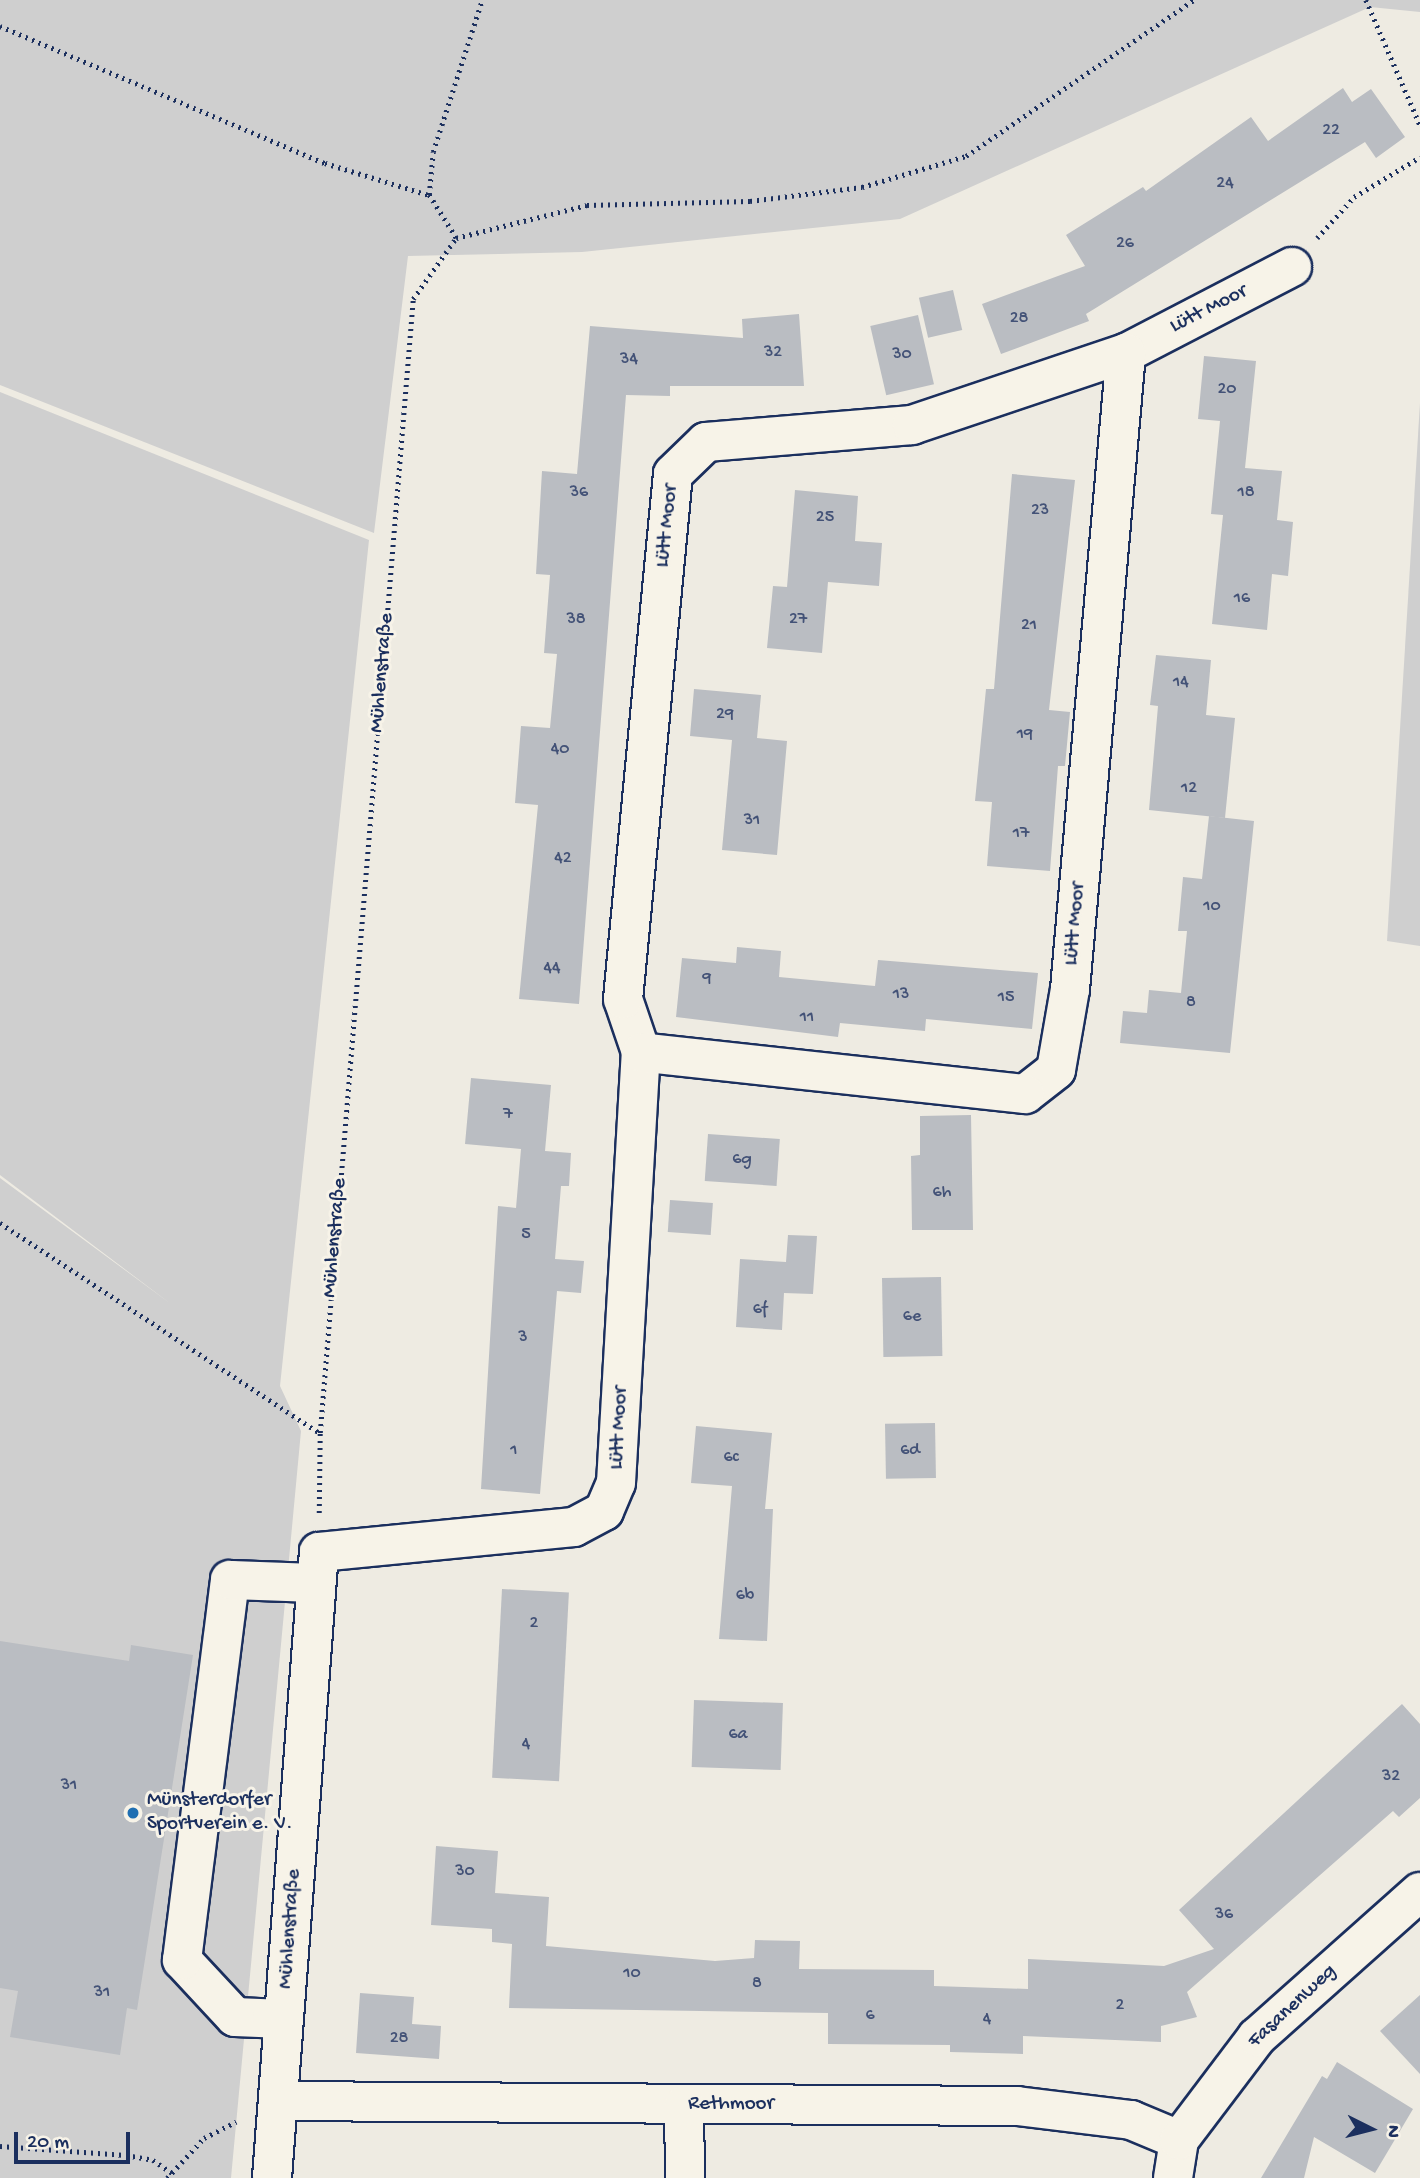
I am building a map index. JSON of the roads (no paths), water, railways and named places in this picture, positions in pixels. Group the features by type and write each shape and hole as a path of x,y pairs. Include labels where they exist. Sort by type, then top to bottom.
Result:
{"street":[{"name":"Lütt Moor","path":"284,2019 235,2017 182,1960 230,1580 574,1527 604,1511 616,1483 641,1052 622,999 673,474 706,442 912,425 1126,353 1292,267"},
{"name":"Lütt Moor","path":"641,1052 1025,1094 1055,1070 1070,989 1126,353"},
{"name":"Mühlenstraße","path":"272,2178 317,1567"},
{"name":"Fasanenweg","path":"1172,2178 1179,2140 1257,2037 1420,1892"},
{"name":"Rethmoor","path":"278,2101 1017,2106 1131,2120 1179,2140"},
{"path":"684,2105 685,2178"}],"place":[{"name":"Münsterdorfer Sportverein e. V.","path":"133,1813"}]}
